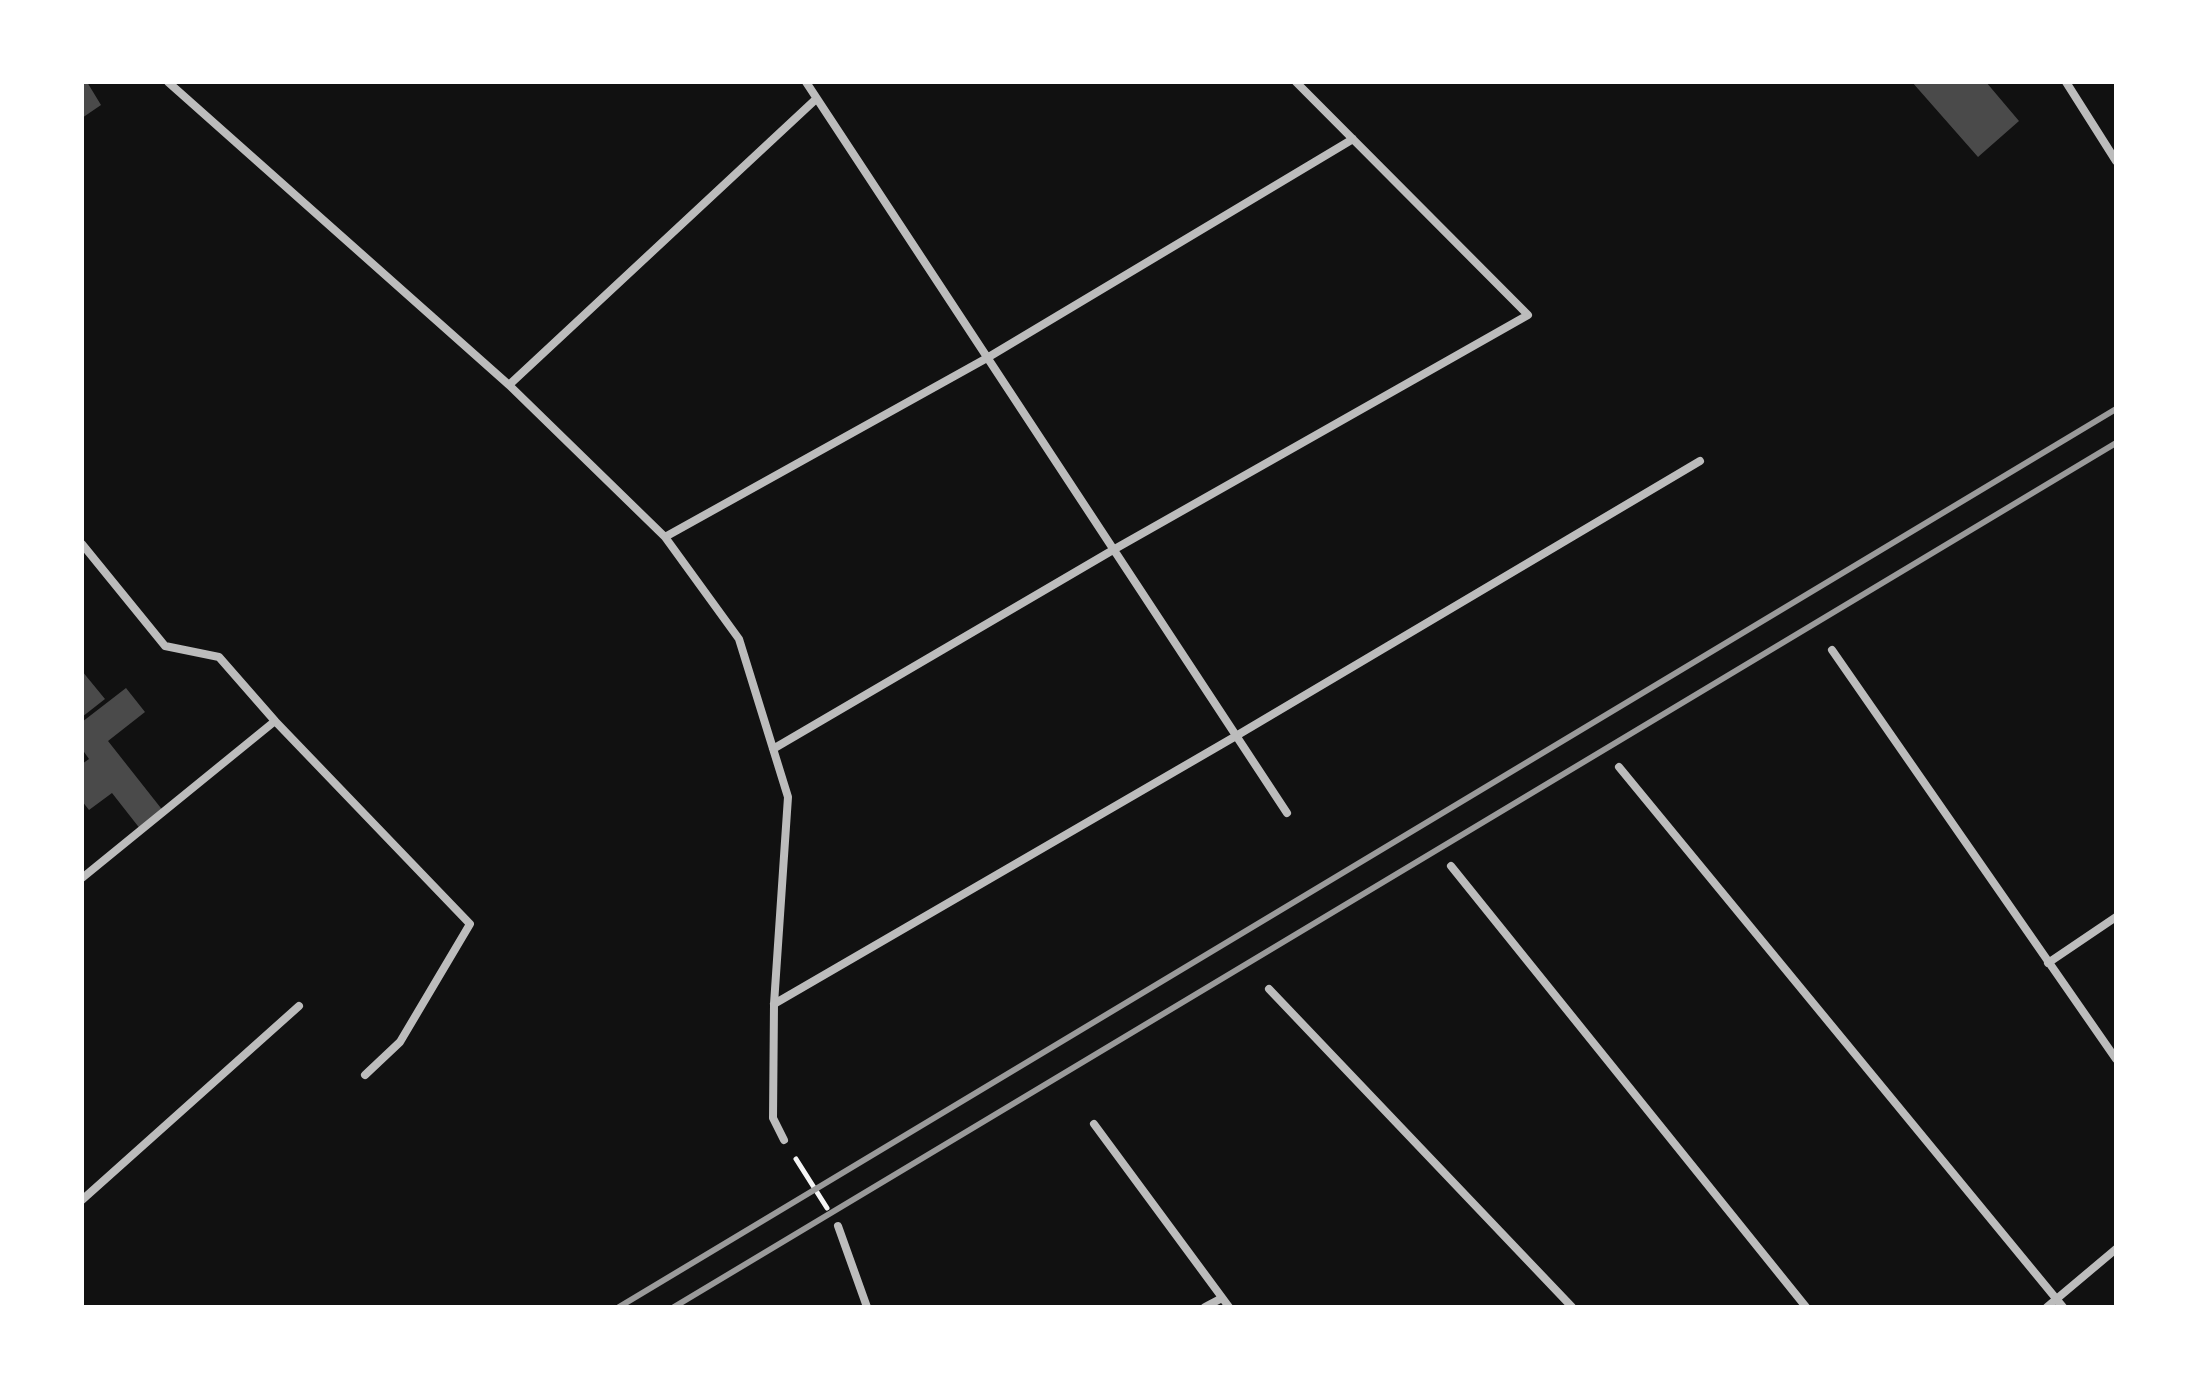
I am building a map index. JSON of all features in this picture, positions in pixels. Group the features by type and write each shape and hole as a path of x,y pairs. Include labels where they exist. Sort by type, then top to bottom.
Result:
{"street":[{"path":"168,82 509,385 665,537 739,639 788,797 774,1004 773,1118 784,1140"},
{"path":"806,82 1287,813"},
{"path":"773,749 1113,550 1528,315 1296,82"},
{"path":"2066,82 2116,161"},
{"path":"509,385 815,100"},
{"path":"665,537 987,358 1353,139"},
{"path":"774,1004 1236,736 1700,461"},
{"path":"82,544 165,646 219,657 275,721 470,924 400,1042 365,1075"},
{"path":"1832,650 2116,1059"},
{"path":"82,878 275,721"},
{"path":"1619,767 2060,1303"},
{"path":"1451,866 1806,1307"},
{"path":"2048,963 2116,917"},
{"path":"1269,989 1572,1307"},
{"path":"82,1200 299,1006"},
{"path":"1094,1124 1229,1307"},
{"path":"838,1226 867,1307"},
{"path":"2047,1307 2060,1303 2116,1249"},
{"path":"1205,1307 1222,1298"}],"path":[{"path":"784,1140 838,1226"}],"building":[{"path":"82,82 87,82 101,105 82,118"},
{"path":"1912,82 1986,82 2019,121 1978,157"},
{"path":"82,671 105,699 82,717"},
{"path":"126,688 145,712 108,741 164,812 141,830 112,793 89,810 82,801 82,764 89,759 82,749 82,722"}],"railway":[{"path":"619,1307 2116,409"},
{"path":"674,1307 2116,443"}]}
